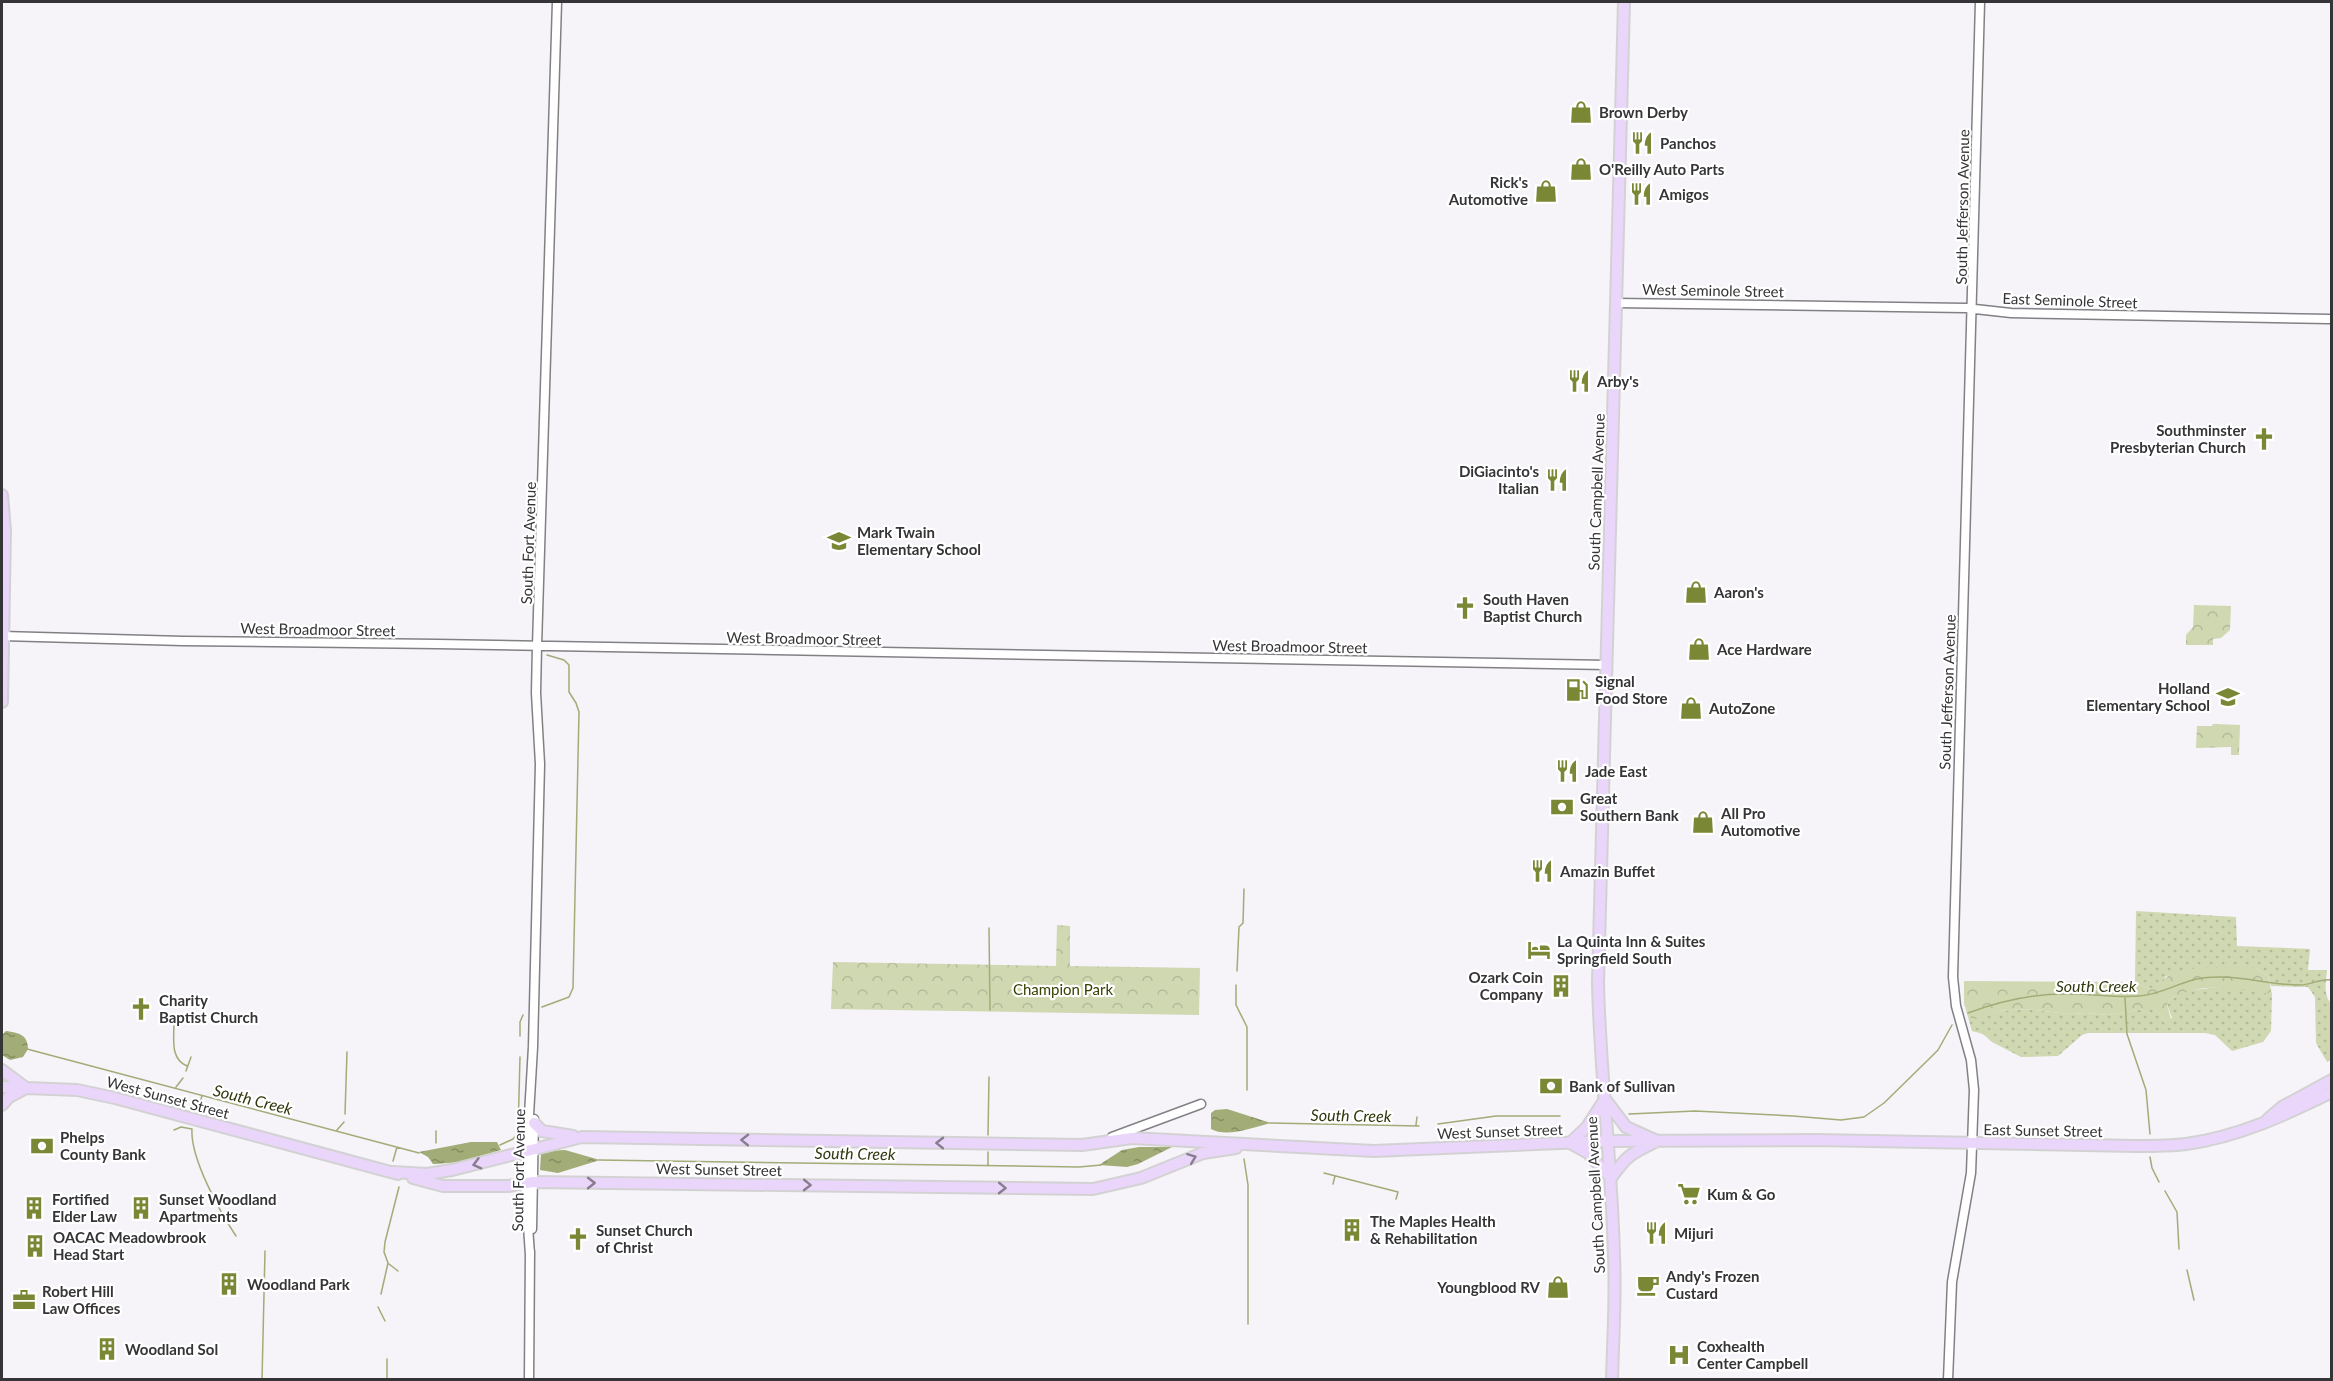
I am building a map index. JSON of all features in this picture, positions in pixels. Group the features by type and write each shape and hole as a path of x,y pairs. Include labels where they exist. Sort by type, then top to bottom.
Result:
{"main road":[{"name":"South Campbell Avenue","path":"1612,1380 1615,1258 1600,1047 1598,983 1624,2"},
{"path":"2,495 5,531 2,702"},
{"path":"2,1070 26,1088 9,1097 2,1105"},
{"name":"East Sunset Street","path":"2266,1121 2282,1107 2331,1080"},
{"name":"West Sunset Street","path":"2,1087 77,1090 116,1098 443,1186 508,1186 529,1183 1093,1190 1141,1178 1203,1153 1257,1145"},
{"name":"East Sunset Street","path":"1817,1140 2135,1146 2187,1144 2244,1131 2266,1121 2280,1118 2331,1092"},
{"path":"1605,1099 1626,1127 1657,1141 1624,1158 1611,1178 1588,1153 1570,1143 1587,1127 1605,1099"},
{"path":"534,1123 538,1129 546,1132 582,1137"},
{"name":"West Sunset Street","path":"393,1172 427,1174 452,1170 582,1137 1082,1145 1132,1138 1374,1151 1608,1141 1817,1140"}],"street":[{"name":"South Fort Avenue","path":"529,1380 529,1183 540,764 536,693 557,2"},
{"name":"South Jefferson Avenue","path":"1948,1380 1953,1263 1969,1185 1973,1143 1973,1070 1956,1006 1953,977 1980,2"},
{"name":"West Seminole Street","path":"1616,303 1810,305"},
{"name":"East Seminole Street","path":"1810,305 1973,308 2012,314 2329,319"},
{"name":"West Broadmoor Street","path":"2,636 203,642 1607,665"},
{"name":"South Fort Avenue","path":"530,1149 534,1123 531,1086"},
{"path":"1082,1145 1119,1135 1172,1113 1201,1104"}],"green space":[{"path":"2194,605 2231,606 2230,630 2221,638 2213,639 2213,645 2186,645 2186,635 2193,627"},
{"path":"2213,724 2240,725 2239,755 2231,755 2231,747 2196,748 2197,726 2212,726"},
{"path":"2136,911 2236,917 2237,946 2310,949 2308,970 2327,970 2326,992 2331,1003 2331,1060 2327,1062 2316,1043 2315,997 2308,987 2271,986 2268,976 2256,968 2166,976 2158,985 2149,989 2135,982"},
{"name":"Champion Park","path":"1057,925 1070,926 1070,966 1200,968 1199,1015 831,1009 833,962 1056,966"},
{"path":"2196,968 2256,968 2268,976 2272,994 2221,987 2184,993 2170,999 2167,1005 2172,1023 2168,1025 2153,1009 2109,1015 2069,1014 2025,1009 1999,1011 1972,1020 1964,1003 1964,981 2135,982 2149,989 2169,975"},
{"path":"2218,987 2272,994 2271,1031 2263,1042 2232,1051 2215,1035 2205,1033 2088,1033 2082,1035 2058,1056 2021,1057 1992,1042 1983,1034 1972,1031 1964,1003 1972,1019 1999,1011 2025,1009 2069,1014 2109,1015 2153,1009 2161,1015 2165,1023 2172,1018 2167,1005 2170,999 2187,991"}],"water":[{"path":"6,1031 18,1034 26,1040 28,1049 23,1057 10,1060 2,1055 2,1035"},
{"path":"1227,1109 1271,1123 1233,1132 1211,1129 1211,1113 1215,1110"},
{"path":"471,1142 497,1142 501,1150 459,1162 436,1164 419,1152"},
{"path":"1139,1147 1172,1147 1127,1167 1099,1165 1122,1150"},
{"path":"565,1150 600,1160 558,1173 540,1170 541,1153"}],"waterway":[{"path":"542,1007 569,997 573,988 579,712 569,692 569,665 564,660 547,655"},
{"path":"1237,971 1239,927 1243,923 1244,889"},
{"path":"989,928 990,1010"},
{"name":"South Creek","path":"1968,1013 2005,1001 2031,996 2146,995 2209,977 2300,985 2332,980"},
{"path":"1236,985 1236,1005 1247,1027 1247,1090"},
{"path":"2125,998 2127,1034 2146,1090 2150,1134"},
{"path":"520,1036 520,1022 523,1015"},
{"path":"174,1023 175,1054 187,1066"},
{"name":"South Creek","path":"1629,1114 1695,1111 1841,1120 1864,1117 1884,1103 1938,1050 1952,1025"},
{"name":"South Creek","path":"27,1049 419,1153"},
{"path":"345,1114 347,1052"},
{"path":"186,1071 191,1057"},
{"path":"500,1145 513,1139 518,1133 520,1057"},
{"path":"988,1135 989,1077"},
{"path":"176,1087 183,1078"},
{"path":"198,1107 202,1096"},
{"name":"South Creek","path":"1438,1124 1496,1116 1560,1116"},
{"path":"1416,1125 1417,1117"},
{"path":"337,1130 344,1122"},
{"name":"South Creek","path":"1270,1123 1419,1126"},
{"path":"174,1130 181,1127 192,1129 196,1155 201,1169 236,1236"},
{"path":"436,1131 436,1143"},
{"path":"393,1161 397,1147"},
{"path":"988,1152 988,1166"},
{"path":"2150,1157 2152,1168 2159,1182"},
{"path":"1244,1159 1248,1185 1248,1324"},
{"name":"South Creek","path":"599,1160 1079,1167 1101,1165"},
{"path":"1324,1173 1398,1192 1396,1199"},
{"path":"1333,1184 1335,1176"},
{"path":"381,1294 388,1263 384,1252 385,1242 399,1187"},
{"path":"2165,1191 2177,1212 2179,1249"},
{"path":"262,1380 265,1251"},
{"path":"389,1264 398,1271"},
{"path":"2187,1270 2194,1300"},
{"path":"378,1307 385,1321"},
{"path":"387,1359 387,1380"}],"place":[{"name":"Brown Derby","path":"1581,112"},
{"name":"Panchos","path":"1642,143"},
{"name":"O'Reilly Auto Parts","path":"1581,169"},
{"name":"Rick's Automotive","path":"1546,191"},
{"name":"Amigos","path":"1641,194"},
{"name":"Arby's","path":"1579,381"},
{"name":"Southminster Presbyterian Church","path":"2264,439"},
{"name":"DiGiacinto's Italian","path":"1557,480"},
{"name":"Mark Twain Elementary School","path":"839,541"},
{"name":"Aaron's","path":"1696,592"},
{"name":"South Haven Baptist Church","path":"1465,608"},
{"name":"Ace Hardware","path":"1699,649"},
{"name":"Signal Food Store","path":"1577,690"},
{"name":"Holland Elementary School","path":"2228,697"},
{"name":"AutoZone","path":"1691,708"},
{"name":"Jade East","path":"1567,771"},
{"name":"Great Southern Bank","path":"1562,807"},
{"name":"All Pro Automotive","path":"1703,822"},
{"name":"Amazin Buffet","path":"1542,871"},
{"name":"La Quinta Inn & Suites Springfield South","path":"1539,950"},
{"name":"Ozark Coin Company","path":"1561,986"},
{"name":"Charity Baptist Church","path":"141,1009"},
{"name":"Bank of Sullivan","path":"1551,1086"},
{"name":"Phelps County Bank","path":"42,1146"},
{"name":"Kum & Go","path":"1689,1194"},
{"name":"Fortified Elder Law","path":"34,1208"},
{"name":"Sunset Woodland Apartments","path":"141,1208"},
{"name":"The Maples Health & Rehabilitation","path":"1352,1230"},
{"name":"Mijuri","path":"1656,1233"},
{"name":"Sunset Church of Christ","path":"578,1239"},
{"name":"OACAC Meadowbrook Head Start","path":"35,1246"},
{"name":"Woodland Park","path":"229,1284"},
{"name":"Andy's Frozen Custard","path":"1648,1285"},
{"name":"Youngblood RV","path":"1558,1287"},
{"name":"Robert Hill Law Offices","path":"24,1300"},
{"name":"Woodland Sol","path":"107,1349"},
{"name":"Coxhealth Center Campbell","path":"1679,1355"}]}
